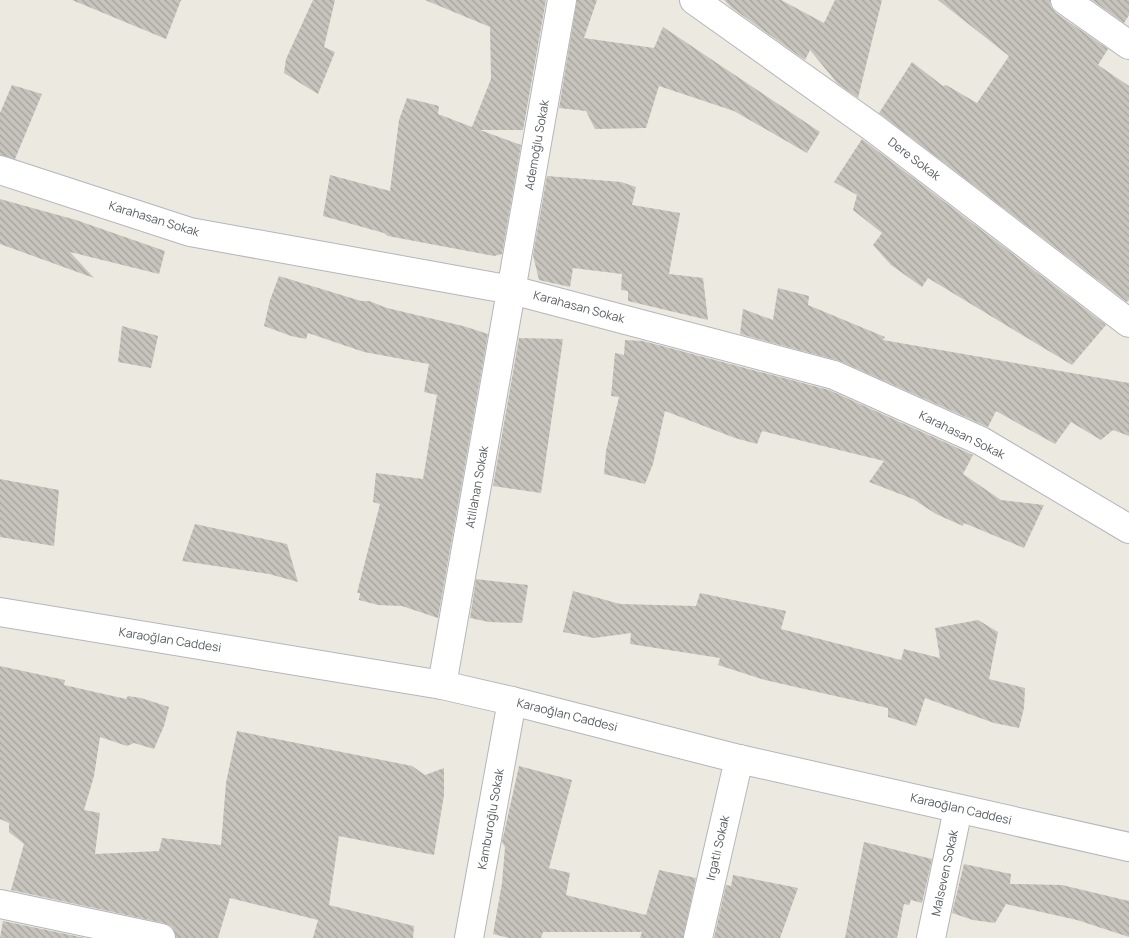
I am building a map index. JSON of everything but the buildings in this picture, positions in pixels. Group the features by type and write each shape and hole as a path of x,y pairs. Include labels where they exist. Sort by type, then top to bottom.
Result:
{"street":[{"name":"Ademoğlu Sokak","path":"512,290 562,0"},
{"name":"Dere Sokak","path":"694,0 875,130 1129,323"},
{"path":"1065,0 1129,44"},
{"name":"Karahasan Sokak","path":"0,170 190,232 512,290 834,375 981,441 1129,528"},
{"name":"Atillahan Sokak","path":"442,685 512,290"},
{"name":"Karaoğlan Caddesi","path":"0,612 442,685 739,759 1129,847"},
{"name":"Kamburoğlu Sokak","path":"469,938 512,701"},
{"name":"Irgatlı Sokak","path":"698,938 739,759"},
{"name":"Malseven Sokak","path":"931,938 958,809"},
{"path":"0,904 161,938"}]}
